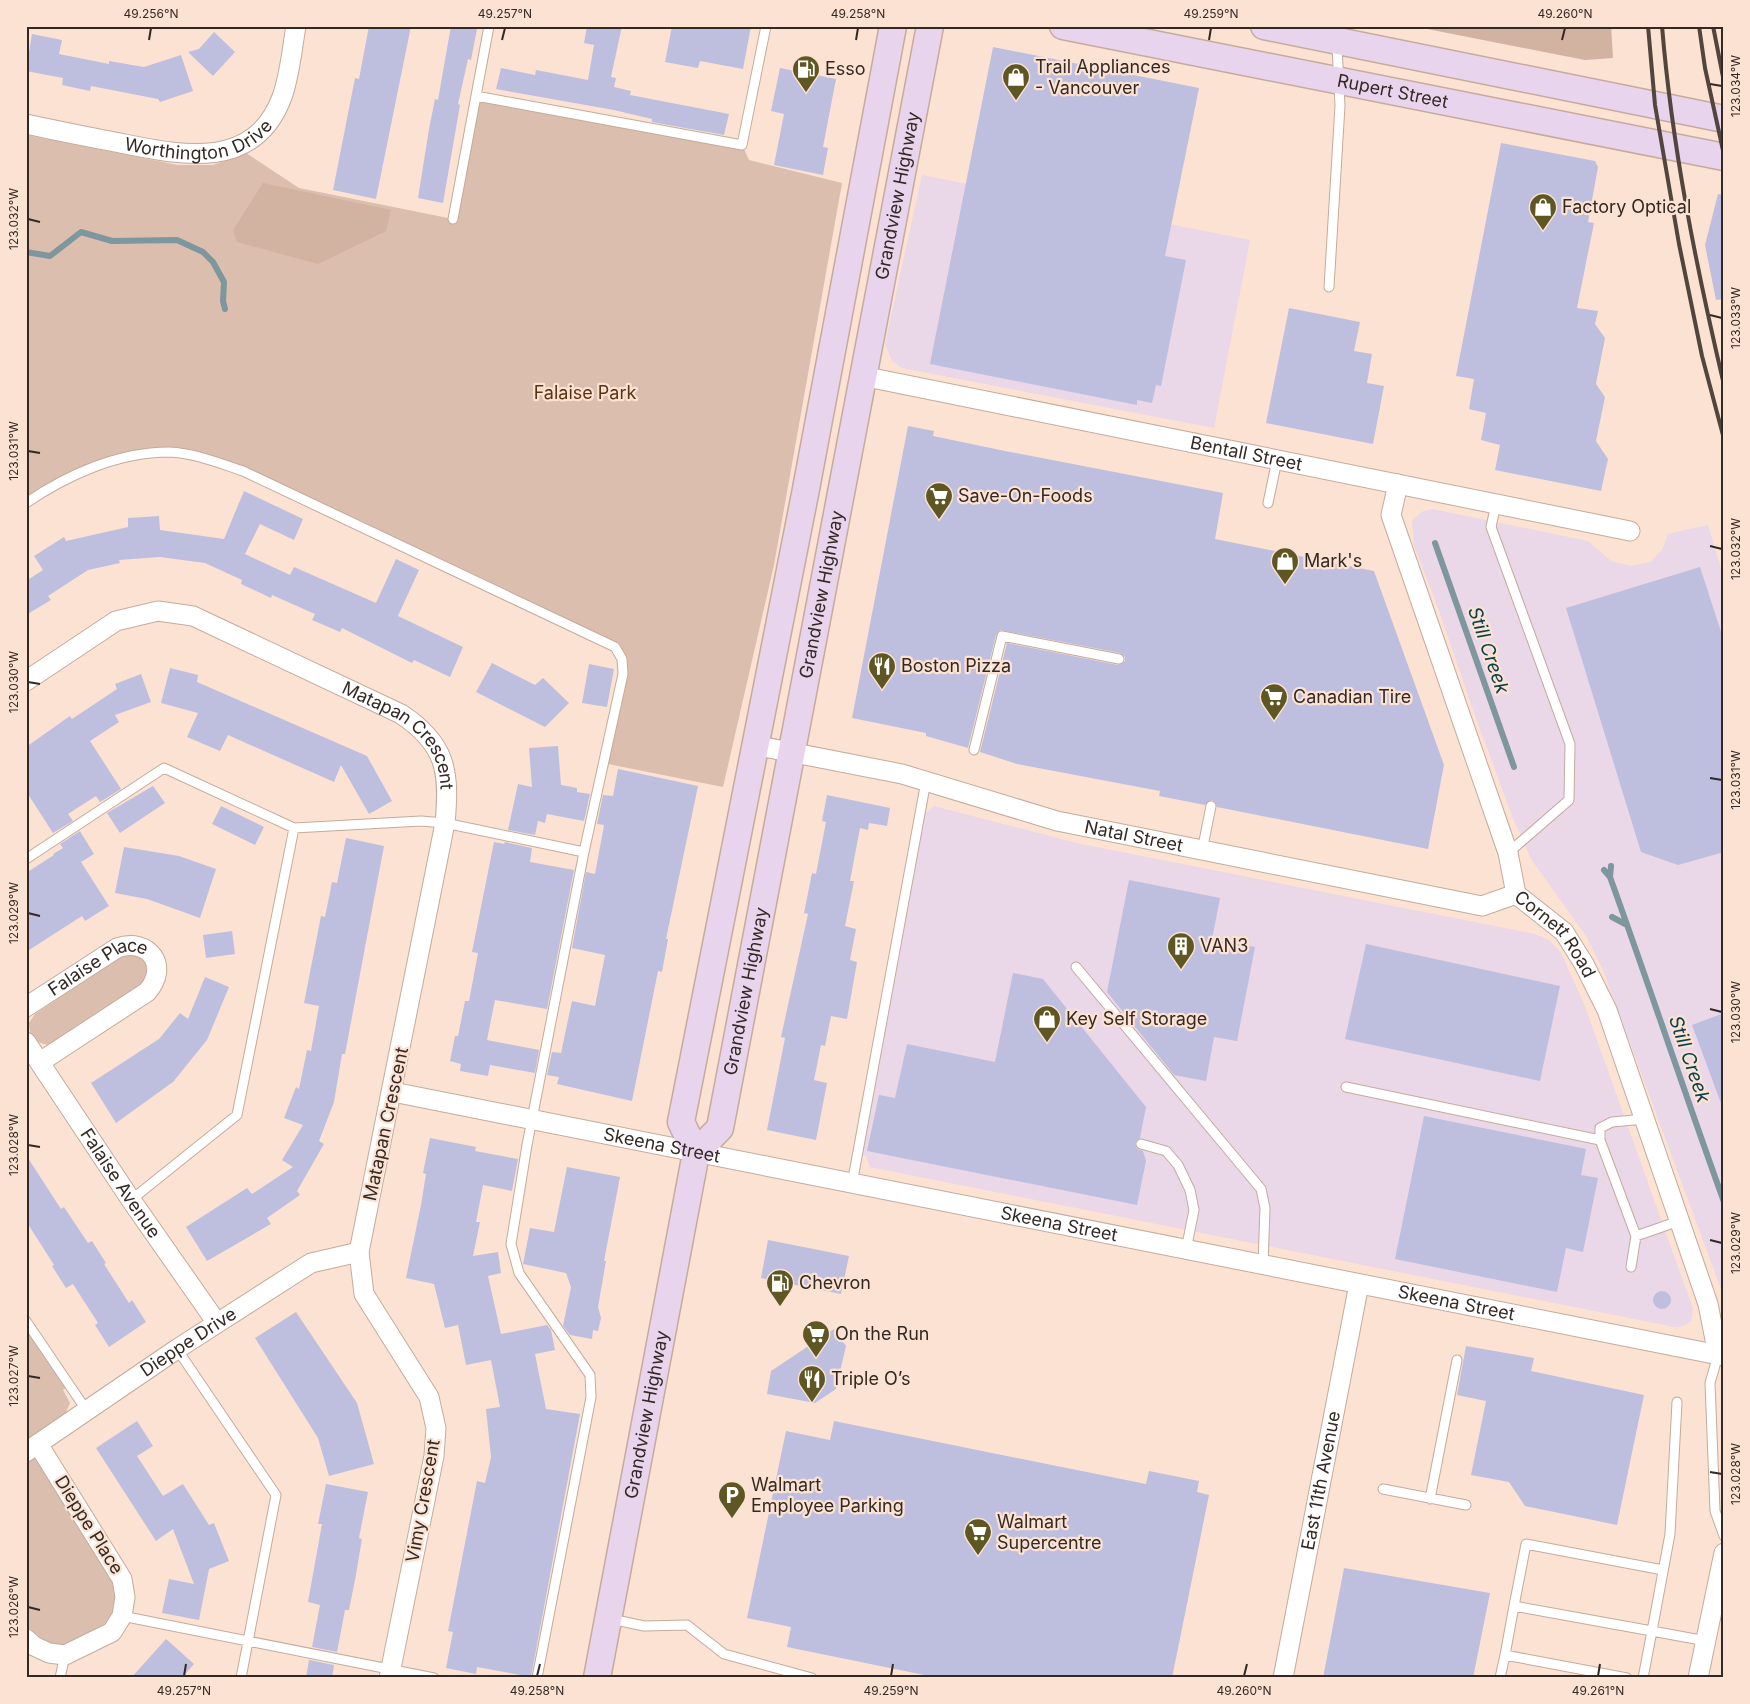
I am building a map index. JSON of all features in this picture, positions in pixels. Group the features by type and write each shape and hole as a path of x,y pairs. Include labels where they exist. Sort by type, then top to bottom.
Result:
{"main road":[{"name":"Grandview Highway","path":"696,1153 681,1122 806,489 892,26"},
{"name":"Grandview Highway","path":"597,1678 696,1153 720,1128 930,26"},
{"name":"Rupert Street","path":"1063,26 1724,157"},
{"path":"1264,26 1337,33 1724,119"}],"street":[{"name":"Worthington Drive","path":"26,124 176,154 208,154 233,148 255,135 278,106 286,83 296,26"},
{"name":"Bentall Street","path":"862,376 1630,531"},
{"name":"Cornett Road","path":"1398,484 1391,515 1508,854 1516,894 1564,932 1584,964 1607,1010 1708,1304 1722,1358"},
{"name":"Matapan Crescent","path":"26,681 116,620 158,611 193,616 401,714 420,727 437,746 444,767 448,799 445,823 393,1092 359,1252"},
{"name":"Natal Street","path":"754,745 926,781 1057,821 1482,906 1516,894"},
{"name":"Falaise Place","path":"26,1007 117,948 127,944 138,945 147,950 154,958 157,976 147,992 40,1062"},
{"name":"Falaise Avenue","path":"26,1042 131,1200 217,1323"},
{"name":"Skeena Street","path":"393,1092 1722,1358"},
{"name":"Dieppe Drive","path":"32,1448 177,1349 311,1263 359,1252"},
{"name":"Vimy Crescent","path":"359,1252 364,1294 429,1397 436,1428 434,1456 390,1674"},
{"name":"East 11th Avenue","path":"1283,1678 1359,1284"},
{"name":"Dieppe Place","path":"32,1448 122,1579 125,1597 122,1616"},
{"path":"1698,1678 1724,1553"},
{"path":"26,1639 34,1646 49,1653 65,1655 112,1632 122,1616"}],"lane":[{"path":"453,219 489,26"},
{"path":"476,96 742,145 766,26"},
{"path":"1329,287 1340,106 1337,33"},
{"path":"26,504 67,480 114,459 170,452 207,459 243,471 615,647 622,658 623,674 584,852 532,1120 511,1244 519,1273 590,1375 591,1397 538,1678"},
{"path":"1268,503 1277,460"},
{"path":"1496,504 1491,527 1570,744 1569,800 1508,854"},
{"path":"974,750 1002,636 1119,658"},
{"path":"26,859 164,768 294,828 421,822 445,823 584,852"},
{"path":"852,1184 926,781"},
{"path":"1202,851 1211,806"},
{"path":"131,1200 237,1115 294,828"},
{"path":"1076,967 1261,1189 1265,1208 1263,1265"},
{"path":"1346,1087 1600,1140"},
{"path":"1631,1267 1636,1236 1600,1140 1600,1128 1612,1122 1644,1119"},
{"path":"1141,1144 1166,1151 1178,1165 1190,1190 1194,1210 1186,1250"},
{"path":"1636,1236 1680,1221"},
{"path":"26,1321 87,1412"},
{"path":"177,1349 276,1495 250,1642 241,1678"},
{"path":"1722,1358 1710,1383 1715,1511 1724,1536"},
{"path":"1430,1499 1457,1360"},
{"path":"1643,1678 1670,1534 1676,1402"},
{"path":"1384,1490 1466,1505"},
{"path":"1500,1678 1526,1544 1663,1570"},
{"path":"1514,1606 1706,1641"},
{"path":"122,1616 250,1642 390,1674 434,1678"},
{"path":"608,1618 644,1626 687,1625 724,1654 812,1678"},
{"path":"60,1678 65,1655"},
{"path":"1505,1655 1627,1678"}],"shaded area":[{"path":"1412,26 1611,26 1613,58 1585,60"},
{"path":"922,175 1250,240 1214,428 902,368 892,361 885,344"},
{"path":"263,183 391,210 386,231 318,264 237,242 233,230"},
{"path":"1432,509 1588,541 1611,561 1630,566 1651,562 1662,550 1668,534 1708,525 1724,578 1724,1297 1603,970 1586,936 1531,859 1512,816 1436,602 1414,546 1412,521 1421,512"},
{"path":"934,806 1081,844 1535,934 1549,940 1561,953 1584,1004 1693,1309 1691,1321 1681,1327 1675,1327 870,1167 866,1156 857,1154 921,810 928,812"}],"green space":[{"name":"Falaise Park","path":"476,96 742,145 749,160 842,183 774,565 723,787 603,763 623,675 615,647 243,471 188,455 114,459 26,503 26,135 178,165 213,165 246,153 299,188 453,219"},
{"path":"133,954 142,957 148,966 145,983 49,1045 40,1043 32,1036 29,1023 35,1014 123,955"},
{"path":"26,1321 70,1385 63,1390 70,1403 65,1414 27,1439 118,1580 118,1607 108,1623 76,1645 54,1647 31,1635 26,1627"}],"building":[{"path":"369,26 411,26 376,199 333,190 355,78 359,79"},
{"path":"451,26 477,29 471,60 468,59 458,104 460,105 443,203 418,198 429,129 435,99 438,100"},
{"path":"587,26 622,26 611,77 616,78 614,87 631,91 630,95 729,114 724,135 652,122 652,119 614,110 496,89 501,68 535,75 536,70 588,80 594,45 584,43"},
{"path":"672,26 751,26 743,69 700,61 698,68 665,62"},
{"path":"214,32 235,52 213,76 188,52 199,49"},
{"path":"32,34 62,40 59,54 109,64 109,61 144,67 181,55 193,91 160,102 158,99 91,86 90,91 62,85 63,78 26,71"},
{"path":"993,47 1199,88 1165,256 1186,260 1161,386 1156,385 1152,403 1137,400 1137,405 930,364"},
{"path":"780,68 836,79 823,147 828,148 823,175 774,165 784,114 771,111"},
{"path":"1501,143 1595,161 1598,167 1588,222 1594,223 1577,308 1598,311 1595,324 1605,338 1596,384 1605,397 1596,441 1608,459 1601,491 1495,470 1500,445 1481,440 1486,413 1469,409 1474,379 1456,376"},
{"path":"1718,194 1724,195 1724,299 1716,300 1705,245"},
{"path":"1289,308 1360,322 1354,351 1372,354 1367,383 1384,386 1373,444 1266,423"},
{"path":"908,426 934,431 933,436 1223,493 1215,539 1374,571 1444,765 1428,849 1217,807 1212,800 1205,805 1159,796 1160,791 1017,764 980,752 1007,643 1118,665 1125,661 1125,657 1120,653 1000,630 996,635 968,748 926,736 926,733 852,718"},
{"path":"244,491 303,519 294,540 260,524 245,554 290,575 294,567 376,603 396,559 419,570 398,616 463,647 450,677 414,660 412,663 342,628 340,632 312,620 315,614 272,595 271,598 241,584 242,580 205,563 160,557 119,560 120,563 88,570 48,596 51,600 26,615 26,581 43,570 34,556 64,537 66,541 128,527 128,518 159,516 160,530 224,539"},
{"path":"1700,567 1724,641 1724,852 1678,865 1641,852 1566,608"},
{"path":"492,663 535,685 543,678 569,703 545,727 476,692"},
{"path":"589,664 614,669 607,707 582,703"},
{"path":"170,668 198,675 197,682 367,756 392,801 369,814 341,765 334,782 228,735 220,751 187,737 198,713 161,703"},
{"path":"141,674 151,702 115,715 119,722 90,741 121,789 100,802 96,796 68,814 73,821 53,833 26,791 26,747 70,716 72,719 117,689 115,684"},
{"path":"558,746 561,785 577,788 577,792 590,794 584,821 547,814 545,823 538,821 535,835 508,830 518,784 532,787 529,748"},
{"path":"618,769 698,786 666,939 668,939 662,972 658,971 632,1101 557,1084 559,1077 547,1075 552,1052 561,1053 572,1001 595,1006 605,955 572,948 586,872 595,874 604,825 597,824 603,795 613,796"},
{"path":"153,786 165,803 120,833 107,813"},
{"path":"827,795 890,808 887,826 869,823 868,830 860,828 850,881 854,881 845,926 856,929 850,960 857,962 847,1019 831,1016 825,1046 821,1045 814,1080 827,1083 816,1140 767,1130 785,1038 781,1037 808,914 804,913 812,873 816,874 826,822 822,821"},
{"path":"221,806 264,827 255,845 212,824"},
{"path":"80,831 94,854 81,862 109,906 85,921 82,916 26,952 26,873 63,848 60,844"},
{"path":"346,838 384,846 345,1054 342,1054 334,1102 319,1141 324,1144 297,1191 300,1195 267,1218 271,1224 207,1261 186,1227 247,1188 252,1194 293,1167 282,1160 303,1125 284,1118 296,1087 299,1089 307,1050 311,1051 319,1006 304,1003 321,916 325,917 332,882 337,883"},
{"path":"494,842 504,844 505,842 532,848 530,862 574,870 547,1009 495,1000 487,1040 539,1050 535,1073 490,1065 488,1076 460,1071 461,1064 450,1061 455,1036 458,1036 465,1001 469,1001 478,953 472,952"},
{"path":"124,847 179,856 216,869 200,918 147,899 115,893"},
{"name":"VAN3","path":"1129,880 1220,898 1212,939 1255,947 1237,1041 1214,1037 1206,1081 1174,1075 1107,992"},
{"path":"232,931 235,954 206,958 203,935"},
{"path":"1366,944 1560,986 1540,1081 1345,1039"},
{"name":"Key Self Storage","path":"1013,973 1043,979 1146,1107 1140,1138 1135,1143 1137,1149 1143,1151 1146,1161 1137,1205 867,1151 879,1095 895,1098 907,1044 995,1062"},
{"path":"205,977 229,987 207,1040 173,1082 116,1123 91,1083 159,1039 180,1013 188,1019"},
{"path":"1724,1013 1724,1105 1722,1106 1692,1025"},
{"path":"1424,1116 1586,1149 1581,1175 1598,1178 1583,1252 1566,1248 1557,1292 1395,1259"},
{"path":"430,1138 476,1147 475,1151 518,1159 512,1191 483,1185 476,1222 480,1222 473,1256 498,1252 501,1273 488,1276 501,1334 547,1325 551,1330 555,1350 535,1354 546,1409 580,1414 531,1677 477,1667 476,1674 446,1668 453,1632 448,1631 477,1481 485,1483 491,1457 486,1409 500,1407 491,1360 466,1365 458,1325 445,1328 434,1284 406,1278 421,1205 426,1174 423,1173"},
{"path":"26,1155 61,1209 64,1207 88,1243 92,1241 129,1303 132,1300 146,1322 109,1347 95,1325 98,1323 73,1284 66,1288 26,1221"},
{"path":"567,1167 620,1177 604,1261 606,1261 598,1307 601,1318 598,1331 593,1330 592,1339 570,1335 563,1326 571,1287 566,1273 523,1264 530,1228 554,1232"},
{"path":"768,1240 849,1256 841,1294 761,1278"},
{"path":"1662,1291 1670,1296 1671,1300 1666,1308 1662,1309 1654,1304 1653,1300 1658,1292"},
{"path":"296,1312 357,1403 374,1464 329,1476 318,1438 255,1338"},
{"name":"On the Run","path":"834,1329 846,1346 836,1389 815,1403 767,1394 771,1371"},
{"path":"1466,1346 1534,1358 1531,1371 1644,1395 1617,1525 1525,1506 1509,1482 1471,1475 1486,1401 1457,1395"},
{"path":"137,1421 153,1446 137,1456 163,1496 183,1484 209,1525 214,1523 229,1561 209,1569 199,1620 162,1613 169,1579 194,1584 173,1529 156,1541 96,1448"},
{"name":"Walmart Supercentre","path":"834,1421 1146,1484 1149,1471 1199,1481 1197,1492 1209,1495 1172,1678 939,1678 787,1647 791,1627 747,1618 786,1431 830,1440"},
{"path":"326,1484 368,1492 359,1538 362,1539 355,1580 349,1610 345,1610 337,1652 312,1647 320,1605 308,1602 322,1524 318,1524"},
{"path":"1344,1568 1490,1593 1473,1678 1323,1678"},
{"path":"166,1639 194,1664 182,1678 131,1678"},
{"path":"309,1660 334,1665 332,1678 306,1678"}],"waterway":[{"path":"26,252 50,256 81,232 112,241 177,240 203,252 213,262 224,282 223,301 225,309"},
{"name":"Still Creek","path":"1435,543 1514,767"},
{"name":"Still Creek","path":"1610,877 1611,866"},
{"name":"Still Creek","path":"1604,870 1610,877 1724,1202"},
{"name":"Still Creek","path":"1612,917 1627,925"}],"railway":[{"path":"1648,26 1655,105 1679,244 1702,356 1724,439"},
{"path":"1662,26 1666,71 1686,206 1724,385"},
{"path":"1699,26 1705,68 1724,155"},
{"path":"1713,26 1724,82"}],"place":[{"name":"Esso","path":"806,93"},
{"name":"Trail Appliances - Vancouver","path":"1016,101"},
{"name":"Factory Optical","path":"1543,231"},
{"name":"Save-On-Foods","path":"939,520"},
{"name":"Mark's","path":"1285,585"},
{"name":"Boston Pizza","path":"882,690"},
{"name":"Canadian Tire","path":"1274,721"},
{"name":"VAN3","path":"1181,970"},
{"name":"Key Self Storage","path":"1047,1043"},
{"name":"Chevron","path":"780,1307"},
{"name":"On the Run","path":"816,1358"},
{"name":"Triple O’s","path":"812,1403"},
{"name":"Walmart Employee Parking","path":"732,1519"},
{"name":"Walmart Supercentre","path":"978,1556"}]}
